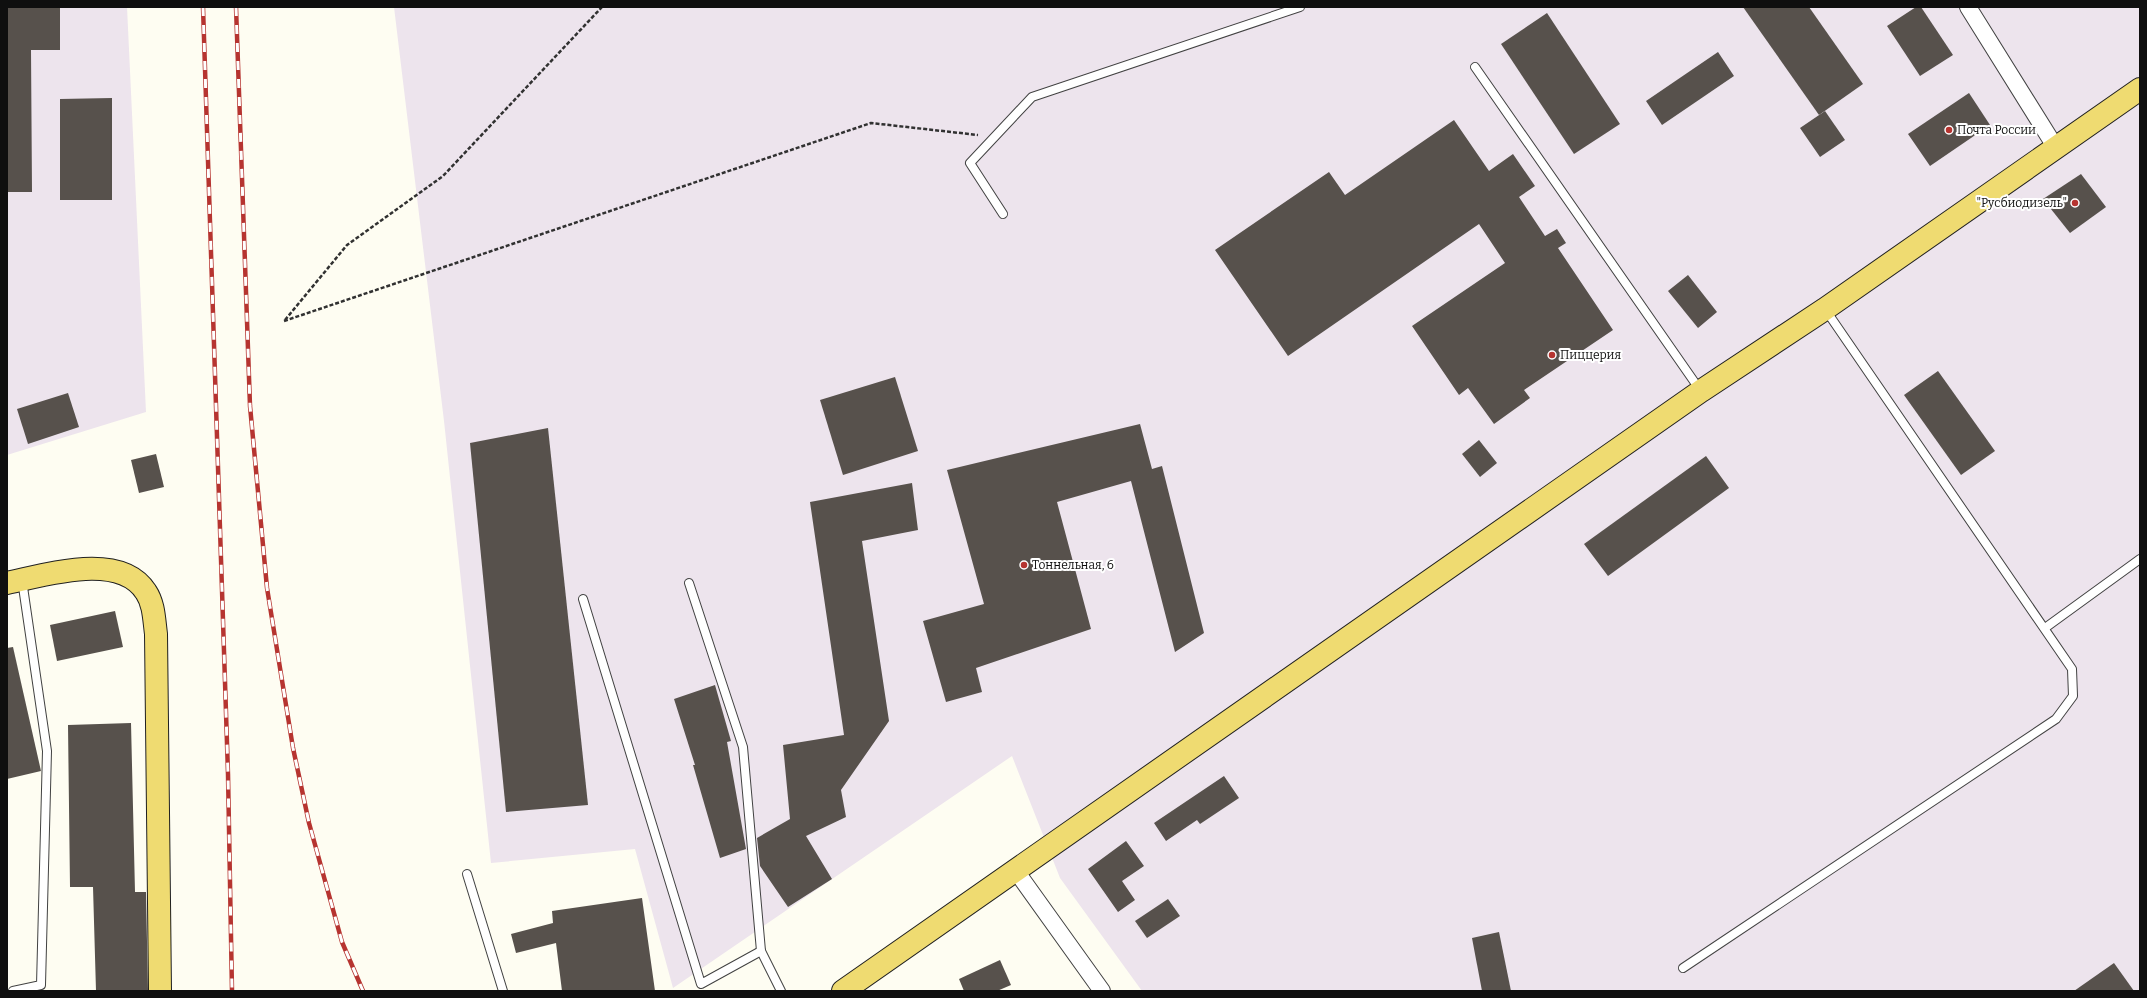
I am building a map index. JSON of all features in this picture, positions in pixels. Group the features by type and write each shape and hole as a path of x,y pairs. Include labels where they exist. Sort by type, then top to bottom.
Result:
{"main road":[{"path":"843,991 1701,391 1825,309 2140,89"},
{"path":"14,581 61,572 100,568 119,571 134,579 146,592 154,609 156,634 160,991"}],"street":[{"path":"1968,7 2056,148"},
{"path":"1016,871 1102,991"}],"lane":[{"path":"1004,214 970,163 1032,97 1300,7"},
{"path":"1474,67 1701,391"},
{"path":"1683,968 2056,718 2073,696 2072,669 1825,309"},
{"path":"2045,628 2140,559"},
{"path":"13,991 41,985 46,838 47,751 14,581"},
{"path":"689,584 743,747 761,951 781,991"},
{"path":"583,599 701,984 761,951"},
{"path":"467,874 503,991"}],"path":[{"path":"602,7 443,176 347,245 284,321 871,123 994,137"}],"shaded area":[{"path":"7,7 127,7 146,412 7,455"},
{"path":"394,7 2140,7 2140,991 1142,991 1060,878 1012,756 673,988 635,849 491,863 444,421"}],"building":[{"path":"7,7 60,7 60,50 31,50 32,192 7,192"},
{"path":"1743,7 1809,7 1863,84 1819,115"},
{"path":"1916,7 1921,7 1953,55 1920,76 1887,26"},
{"path":"1547,13 1620,124 1574,154 1501,44"},
{"path":"1718,52 1734,76 1662,125 1646,101"},
{"name":"Почта России","path":"1969,93 1990,125 1930,166 1908,134"},
{"path":"112,98 112,200 60,200 60,99"},
{"path":"1825,111 1845,140 1820,157 1800,128"},
{"path":"1454,120 1489,171 1513,154 1535,186 1519,197 1545,236 1557,229 1566,243 1558,248 1613,330 1524,390 1530,398 1494,424 1468,388 1459,395 1412,326 1505,263 1479,224 1288,356 1215,250 1329,172 1345,195"},
{"name":"\"Русбиодизель\"","path":"2081,174 2106,207 2070,233 2043,199"},
{"path":"1688,275 1717,312 1698,328 1668,291"},
{"path":"1938,371 1995,451 1961,475 1904,395"},
{"path":"895,377 918,451 843,475 820,400"},
{"path":"68,393 79,427 28,444 17,409"},
{"name":"Тоннельная, 6","path":"1140,424 1152,469 1162,466 1204,633 1175,652 1131,481 1057,502 1091,629 976,668 982,692 946,702 923,621 984,604 947,470"},
{"path":"548,428 588,805 506,812 470,443"},
{"path":"1479,440 1497,463 1480,477 1462,454"},
{"path":"156,454 164,487 139,493 131,460"},
{"path":"1706,456 1729,488 1608,576 1584,544"},
{"path":"912,483 918,530 862,541 889,721 841,790 846,817 806,836 832,879 788,907 760,866 757,838 790,819 783,745 844,735 810,502"},
{"path":"115,611 123,647 57,661 50,625"},
{"path":"13,647 41,771 7,779 7,648"},
{"path":"715,685 731,741 727,742 746,849 720,858 693,765 695,765 674,699"},
{"path":"131,723 135,892 146,892 148,991 96,991 93,887 70,887 68,725"},
{"path":"1224,776 1239,798 1200,824 1197,820 1166,841 1154,823"},
{"path":"1126,841 1144,866 1122,881 1135,900 1118,912 1088,869"},
{"path":"642,898 655,991 562,991 556,943 516,953 511,934 553,923 552,911"},
{"path":"1168,899 1180,916 1147,938 1135,921"},
{"path":"1499,932 1511,991 1482,991 1472,938"},
{"path":"1000,960 1011,985 997,991 964,991 959,979"},
{"path":"2114,963 2134,991 2074,991"}],"railway":[{"path":"203,7 228,774 232,991"},
{"path":"236,7 250,406 267,588 293,748 309,823 342,942 363,991"}],"place":[{"name":"Почта России","path":"1949,130"},
{"name":"\"Русбиодизель\"","path":"2075,203"},
{"name":"Пиццерия","path":"1552,355"},
{"name":"Тоннельная, 6","path":"1024,565"}]}
